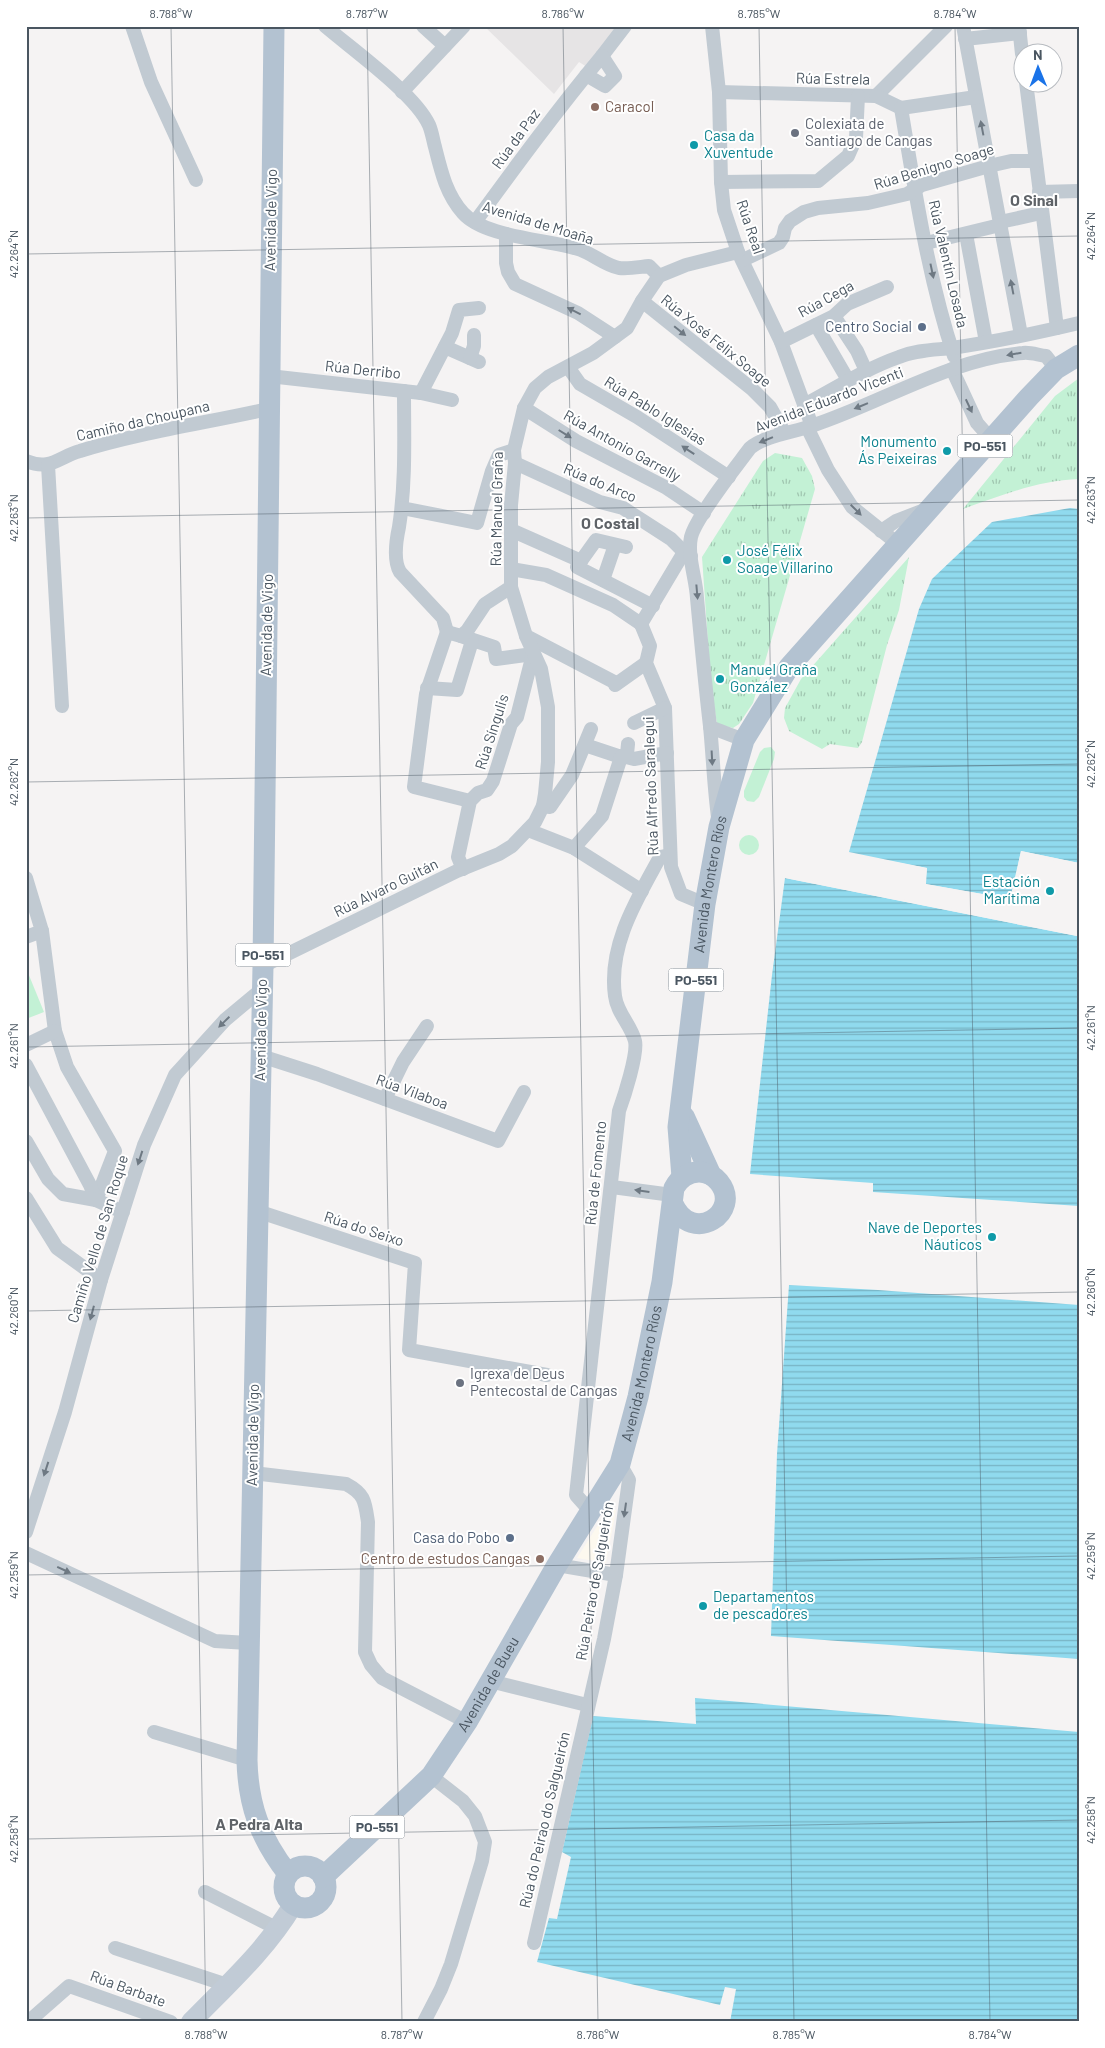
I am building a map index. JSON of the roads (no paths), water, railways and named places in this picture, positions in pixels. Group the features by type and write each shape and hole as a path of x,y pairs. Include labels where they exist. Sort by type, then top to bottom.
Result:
{"main road":[{"name":"Avenida de Vigo","path":"274,26 268,409 263,966 261,990 247,1760 248,1784 255,1817 267,1844 288,1874"},
{"name":"PO-551","path":"722,817 744,740 789,667 1056,370 1079,356"},
{"name":"Avenida Montero Ríos","path":"682,1111 705,904 722,817"},
{"name":"PO-551","path":"662,1282 684,1234 695,1224 714,1219 723,1208 725,1193 722,1186 710,1174 682,1111"},
{"name":"PO-551","path":"662,1282 676,1192 678,1127 682,1111"},
{"path":"695,1224 685,1221 677,1213 676,1192 691,1173 701,1172 710,1174"},
{"name":"Avenida Montero Ríos","path":"620,1464 638,1397 662,1282"},
{"name":"Avenida de Bueu","path":"323,1877 431,1776 467,1722 557,1565 592,1512 620,1464"},
{"path":"306,1866 319,1871 323,1877 326,1890 319,1903 306,1908 293,1905 284,1894 283,1887 288,1874 293,1869 306,1866"},
{"path":"191,2022 253,1960 278,1929 293,1905"}],"street":[{"path":"132,26 151,82 196,180"},
{"name":"Avenida de Moaña","path":"325,26 402,92 423,114 430,127 443,178 450,196 464,214 475,222 506,234 569,246 618,268 649,266 659,276"},
{"path":"424,26 445,46"},
{"path":"402,92 464,26"},
{"name":"Rúa da Paz","path":"475,222 564,102 625,26"},
{"name":"Rúa Estrela","path":"720,92 876,96 946,26"},
{"name":"Rúa Real","path":"715,27 720,92 721,182 724,210 741,256 782,342 810,427 828,470 852,507 898,544"},
{"path":"1021,42 1020,29 964,32 1021,335"},
{"path":"586,75 605,86 615,76 602,56"},
{"path":"1027,92 1057,328"},
{"path":"721,182 818,181 848,156 856,138 858,96"},
{"path":"876,96 901,108 976,97"},
{"name":"Rúa Valentín Losada","path":"901,108 914,189 952,348 955,368 978,423 992,439"},
{"name":"Rúa Benigno Soage","path":"659,276 686,265 741,256 779,242 790,221 804,212 818,208 868,203 907,194 914,189 1011,161 1036,161"},
{"path":"1039,192 1079,192"},
{"path":"926,243 1041,213"},
{"path":"506,234 506,263 508,272 515,284 578,313 616,337"},
{"path":"966,234 986,342"},
{"name":"Rúa Manuel Graña","path":"543,806 548,762 548,706 539,662 532,654 511,587 511,505 514,457 524,408 535,388 548,377 593,353 627,328 659,276"},
{"name":"Rúa Cega","path":"782,342 834,316 847,304 887,287"},
{"name":"Rúa Xosé Félix Soage","path":"642,301 752,389 770,407 784,432"},
{"path":"422,393 452,333 459,310 479,308"},
{"path":"834,316 857,351 866,371"},
{"path":"804,405 866,371 913,353 986,342 1079,323"},
{"path":"816,324 848,380"},
{"path":"445,347 474,360 474,335"},
{"name":"Avenida Eduardo Vicenti","path":"722,817 713,784 710,728 705,692 696,583 687,554 692,535 704,513 729,476 755,444 784,432 810,427 968,362 1025,353 1046,356 1056,370"},
{"name":"Rúa Pablo Iglesias","path":"568,367 580,384 637,417 729,476"},
{"name":"Rúa Derribo","path":"269,376 422,393 452,400"},
{"path":"404,391 404,487 397,538 396,565 400,572 443,618 447,632 427,688 414,787 470,801 458,857 463,869"},
{"name":"Rúa Antonio Garrelly","path":"524,408 576,441 665,487 704,513"},
{"name":"Camiño da Choupana","path":"48,465 88,449 268,409"},
{"path":"402,508 478,523 492,471 499,455 514,457"},
{"name":"Rúa do Arco","path":"514,457 600,502 623,508 671,539 687,554"},
{"path":"26,461 36,465 48,465 62,706"},
{"path":"881,531 896,521 932,507"},
{"path":"511,530 578,560"},
{"path":"562,582 596,540 621,546 603,580"},
{"path":"512,569 546,574 614,605 641,624 687,554"},
{"path":"578,560 577,567 652,606"},
{"path":"427,688 458,690 467,631 485,604 511,587"},
{"name":"Rúa Alfredo Saralegui","path":"641,624 650,646 646,663 665,708 671,867 681,894 705,904"},
{"path":"447,632 494,647 496,659 532,654"},
{"path":"526,636 616,684 646,663"},
{"name":"Rúa Síngulis","path":"470,801 478,793 488,790 493,781 511,724 517,717 532,654"},
{"path":"634,723 665,708"},
{"path":"710,728 744,740"},
{"path":"543,806 550,807 558,798 572,775 591,729"},
{"path":"584,745 624,752 634,760 667,753"},
{"path":"574,848 602,816 624,752"},
{"name":"Rúa Alvaro Guitán","path":"263,966 463,869 499,854 525,833 535,822 543,806"},
{"path":"525,833 574,848 642,891"},
{"name":"Rúa de Fomento","path":"592,1512 576,1495 612,1187 619,1111 629,1081 636,1041 619,1010 615,997 617,949 642,891 660,857 670,855"},
{"path":"26,878 42,931 55,1032 67,1067 115,1151 96,1200"},
{"path":"26,937 42,931"},
{"name":"Camiño Vello de San Roque","path":"26,1532 65,1412 101,1280 144,1145 175,1075 225,1020 261,990"},
{"path":"385,1099 403,1062 427,1026"},
{"path":"26,1045 55,1032"},
{"name":"Rúa Vilaboa","path":"261,1056 318,1074 498,1141 524,1092"},
{"path":"26,1065 86,1177 96,1200"},
{"path":"26,1141 48,1179 63,1194 96,1200 122,1212"},
{"path":"612,1187 676,1192"},
{"path":"26,1198 57,1248 101,1280"},
{"name":"Rúa do Seixo","path":"257,1212 416,1263 409,1350 547,1375"},
{"name":"Rúa Peirao de Salgueirón","path":"587,1705 604,1639 616,1575 629,1480 620,1464"},
{"path":"253,1473 346,1484 359,1491 365,1503 368,1522 365,1652 371,1665 382,1678 467,1722"},
{"path":"26,1553 215,1641 248,1643"},
{"path":"557,1565 616,1575"},
{"path":"490,1681 587,1705"},
{"name":"Rúa do Peirao do Salgueirón","path":"534,1943 587,1705"},
{"path":"154,1732 247,1760"},
{"path":"424,2022 442,1989 451,1964 482,1861 485,1842 475,1816 463,1801 431,1776"},
{"path":"205,1892 278,1929"},
{"path":"115,1948 227,1985"},
{"name":"Rúa Barbate","path":"28,2022 69,1986 171,2022"}],"water":[{"path":"1070,508 1079,509 1079,863 1021,851 1011,899 925,884 927,868 849,852 919,609 932,579 992,522"},
{"path":"785,878 1077,936 1079,926 1079,1206 873,1192 873,1183 750,1174 772,975"},
{"path":"789,1285 1079,1305 1079,1659 771,1636 777,1454"},
{"path":"695,1698 1079,1732 1079,2022 730,2022 736,1989 725,1987 720,2005 537,1962 549,1918 557,1919 571,1857 562,1852 593,1716 696,1724"}],"place":[{"name":"Caracol","path":"595,107"},
{"name":"Colexiata de Santiago de Cangas","path":"795,133"},
{"name":"Casa da Xuventude","path":"694,145"},
{"name":"Centro Social","path":"922,327"},
{"name":"Monumento Ás Peixeiras","path":"947,451"},
{"name":"José Félix Soage Villarino","path":"727,560"},
{"name":"Manuel Graña González","path":"720,679"},
{"name":"Estación Marítima","path":"1050,891"},
{"name":"Nave de Deportes Náuticos","path":"992,1237"},
{"name":"Igrexa de Deus Pentecostal de Cangas","path":"460,1383"},
{"name":"Casa do Pobo","path":"510,1538"},
{"name":"Centro de estudos Cangas","path":"540,1559"},
{"name":"Departamentos de pescadores","path":"703,1606"}],"district":[{"name":"O Sinal","path":"1034,200"},
{"name":"O Costal","path":"610,523"},
{"name":"A Pedra Alta","path":"259,1824"}]}
